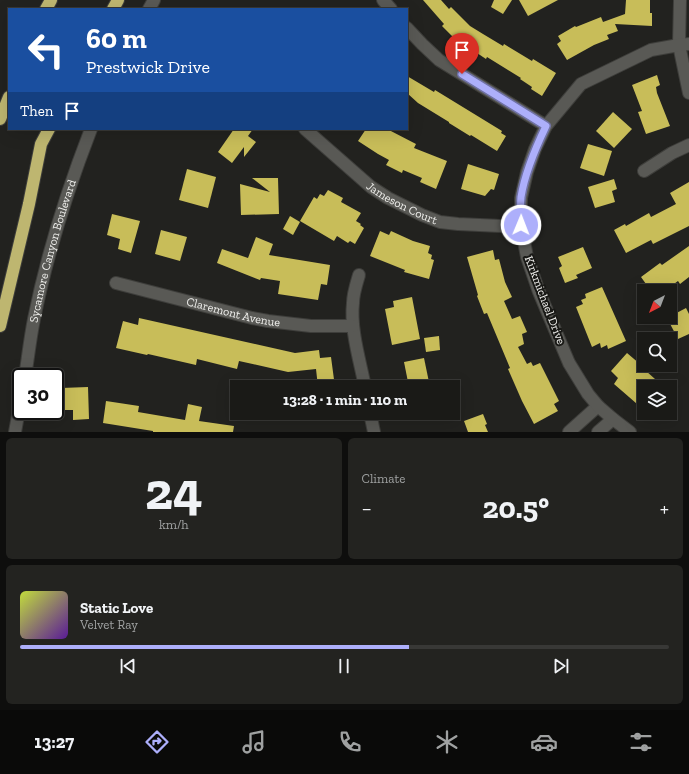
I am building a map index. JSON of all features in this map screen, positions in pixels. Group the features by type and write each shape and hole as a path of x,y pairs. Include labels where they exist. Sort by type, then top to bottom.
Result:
{"highway":[{"path":"0,119 8,99"},
{"path":"0,326 29,204 41,144 48,130"}],"street":[{"path":"383,0 390,8"},
{"path":"680,0 689,94"},
{"path":"408,29 439,60 546,126"},
{"name":"Kirkmichael Drive","path":"630,432 598,406 588,394 569,363 542,299 527,257 521,225 521,198 527,172 535,149 546,126 581,84 651,50 684,45"},
{"name":"Sycamore Canyon Boulevard","path":"26,368 34,319 46,268 66,197 91,130"},
{"name":"Jameson Court","path":"306,130 371,187 388,198 422,215 440,222 458,224 502,226 521,225"},
{"path":"644,171 672,153 689,145"},
{"path":"359,275 352,304 353,326 364,380"},
{"name":"Claremont Avenue","path":"116,283 268,321 311,326 353,326"},
{"path":"569,432 598,406"},
{"path":"598,432 613,419"},
{"path":"15,432 17,420"},
{"path":"371,420 374,432"}],"building":[{"path":"423,0 441,0 449,9 451,7 470,26 503,46 504,44 532,61 533,59 556,73 542,96 531,89 532,87 520,79 521,78 487,57 486,59 471,49 472,47 456,37 455,39 442,26 444,24"},
{"path":"494,0 512,0 503,14 491,7"},
{"path":"519,0 558,0 528,16"},
{"path":"626,0 650,0 652,26 615,24 618,31 607,35 609,39 594,45 567,60 557,44 561,41 558,36 575,26 576,27 601,17 603,22 625,14"},
{"path":"657,75 660,85 656,87 657,93 670,126 646,134 638,112 642,111 632,85"},
{"path":"408,77 434,92 435,90 502,131 501,133 506,136 497,151 471,135 470,136 418,103 408,94"},
{"path":"613,112 632,129 614,148 596,131"},
{"path":"233,130 252,130 248,136 256,142 244,157 244,147 232,163 218,152"},
{"path":"365,130 389,130 416,144 414,148 447,161 436,189 420,182 422,178 403,170 402,173 386,165 389,160 358,141"},
{"path":"588,144 612,151 604,176 580,168"},
{"path":"468,164 499,174 494,190 491,189 485,196 461,189"},
{"path":"187,169 216,177 208,208 179,200"},
{"path":"252,178 278,178 279,214 241,215 240,184 270,192"},
{"path":"614,179 617,189 612,191 615,202 595,208 588,187"},
{"path":"689,182 689,226 653,244 651,240 626,253 614,230 625,224 626,226 649,213 651,217 676,204 670,193"},
{"path":"328,190 343,198 341,202 361,213 356,221 364,228 355,244 350,241 348,243 337,236 334,241 300,221 314,197 317,199 320,194 324,196"},
{"path":"112,214 140,221 131,253 118,249 120,239 107,235"},
{"path":"290,216 300,222 293,235 283,229"},
{"path":"161,230 187,237 180,261 155,254"},
{"path":"380,231 389,235 391,231 413,241 430,246 428,253 432,255 431,259 434,260 429,279 404,272 405,270 370,256"},
{"path":"256,237 273,244 269,255 330,265 327,285 321,284 318,300 278,294 280,281 261,278 260,280 217,263 222,249 248,258"},
{"path":"689,246 689,277 680,284 678,281 674,284 646,284 641,277 660,263 662,265"},
{"path":"583,247 592,268 576,275 578,278 565,283 559,268 562,266 558,257"},
{"path":"493,250 495,260 499,259 505,282 512,297 504,301 512,319 520,316 527,332 522,334 524,344 518,347 527,364 531,362 533,366 540,363 559,401 554,404 558,411 534,424 508,369 510,368 487,313 484,314 477,296 478,295 467,257"},
{"path":"602,287 626,341 608,349 607,345 601,348 600,343 592,347 576,307 583,304 581,300 586,298 585,294"},
{"path":"412,297 420,339 392,345 385,309 394,307 393,301"},
{"path":"686,308 689,314 689,334 678,339 677,332 674,332 670,324 677,324 677,313"},
{"path":"139,318 295,353 319,350 320,358 331,357 334,380 317,380 316,369 288,372 239,361 237,369 197,359 196,365 116,348 123,321 138,325"},
{"path":"439,336 440,350 426,352 424,338"},
{"path":"627,353 637,362 637,372 647,372 656,380 637,380 637,404 614,384 618,378 611,371"},
{"path":"424,358 429,380 408,380 404,362"},
{"path":"88,387 89,419 73,420 73,410 64,410 64,388"},
{"path":"106,401 139,406 138,412 185,420 188,404 202,407 199,421 234,426 233,432 153,432 103,423"},
{"path":"483,414 488,432 468,432 464,421"}],"route":[{"path":"462,74 546,126 535,149 527,172 521,198 521,225"}]}
